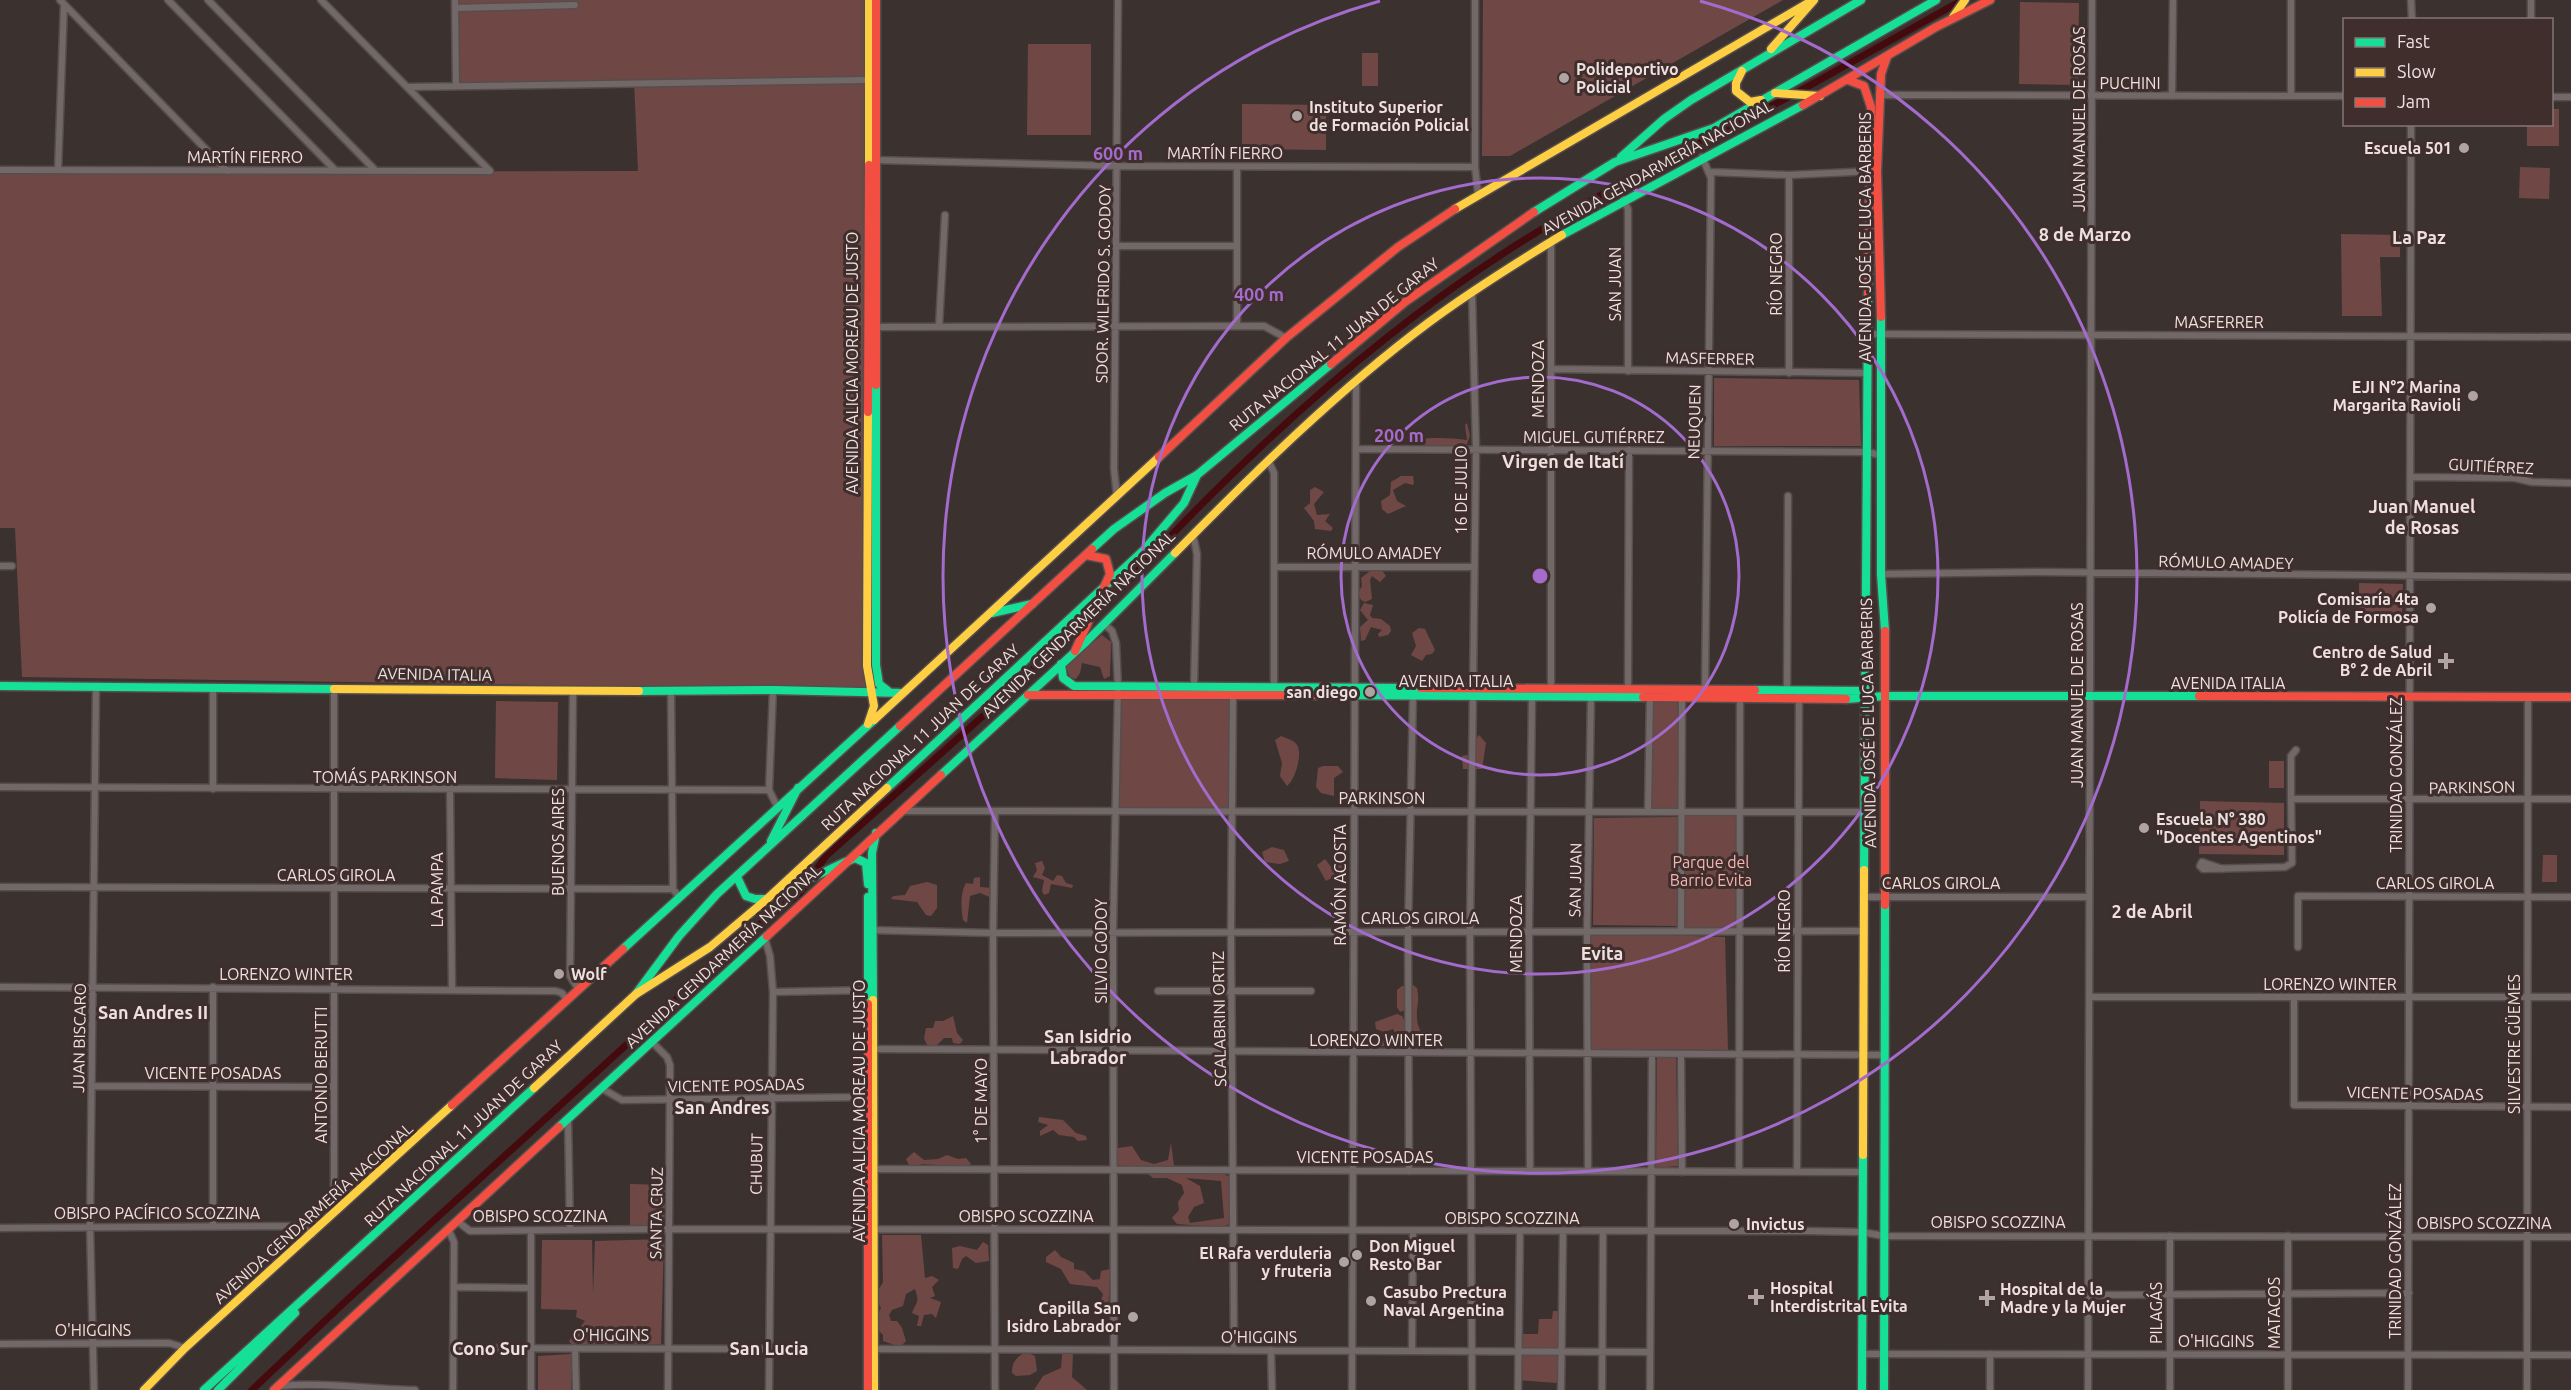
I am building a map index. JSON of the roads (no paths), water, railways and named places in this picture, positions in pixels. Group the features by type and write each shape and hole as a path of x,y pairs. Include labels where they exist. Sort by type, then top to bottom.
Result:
{"main road":[{"name":"AVENIDA ALICIA MOREAU DE JUSTO","path":"869,0 868,80 872,160"},
{"name":"AVENIDA ALICIA MOREAU DE JUSTO","path":"868,725 874,706 869,691 867,666 872,160 876,0"},
{"path":"1764,56 1814,0"},
{"name":"AVENIDA GENDARMERÍA NACIONAL","path":"144,1390 185,1348 579,990 777,806 992,613 1286,338 1398,247 1478,193 1814,0"},
{"name":"RUTA NACIONAL 11 JUAN DE GARAY","path":"204,1390 636,994 698,913 1114,529 1165,493 1197,475 1405,302 1486,244 1615,162 1664,119 1764,56 1861,0"},
{"name":"RUTA NACIONAL 11 JUAN DE GARAY","path":"1615,162 1703,133 1936,0"},
{"path":"1953,17 1965,0"},
{"name":"AVENIDA GENDARMERÍA NACIONAL","path":"277,1388 1028,695 1356,381 1472,292 1551,241 1623,199 1820,96 1953,17 1990,0"},
{"name":"AVENIDA JOSÉ DE LUCA BARBERIS","path":"1862,1390 1867,334 1873,171 1881,74 1888,57"},
{"path":"1744,69 1736,82 1736,91 1750,102 1762,100"},
{"name":"AVENIDA JOSÉ DE LUCA BARBERIS","path":"1848,80 1864,86 1869,97 1881,334 1881,574 1885,607 1884,1390"},
{"path":"1774,93 1820,96"},
{"name":"AVENIDA ALICIA MOREAU DE JUSTO","path":"871,327 876,665 879,684 888,691"},
{"name":"RUTA NACIONAL 11 JUAN DE GARAY","path":"636,994 710,947 767,899 1104,588 1144,550 1184,503 1197,475"},
{"path":"1075,651 1110,574 1106,559 1086,555"},
{"path":"992,613 1032,604"},
{"name":"AVENIDA ITALIA","path":"1061,664 1066,684 1117,690 1551,693 1628,689 1682,698 1740,698 1787,694"},
{"name":"AVENIDA ITALIA","path":"0,686 334,687 573,692 773,690 903,693"},
{"name":"AVENIDA ITALIA","path":"1028,695 1194,686 1233,690 1274,687 1413,696 1473,692 1532,697 1551,693 1591,697 1705,689 1787,694 1885,696 2571,698"},
{"path":"767,849 798,788"},
{"name":"AVENIDA ALICIA MOREAU DE JUSTO","path":"874,1390 871,1349 871,930 872,853 876,833"},
{"name":"AVENIDA ALICIA MOREAU DE JUSTO","path":"845,862 855,858 866,863 871,930"},
{"path":"777,889 816,876 845,862"},
{"path":"737,877 739,887 745,897 758,901 767,899"},
{"name":"RUTA NACIONAL 11 JUAN DE GARAY","path":"218,1390 282,1328 310,1294"},
{"name":"AVENIDA ALICIA MOREAU DE JUSTO","path":"868,1390 871,1349"}],"street":[{"path":"168,0 336,171"},
{"path":"208,0 376,171"},
{"path":"321,0 407,87 868,80"},
{"path":"455,0 456,85"},
{"name":"SDOR. WILFRIDO S. GODOY","path":"1117,497 1114,469 1118,0"},
{"path":"1475,0 1475,167 1478,193"},
{"name":"JUAN MANUEL DE ROSAS","path":"2088,1390 2092,0"},
{"path":"2172,96 2173,0"},
{"path":"2291,96 2292,0"},
{"path":"2411,0 2412,18"},
{"path":"2531,0 2531,18"},
{"path":"58,171 62,2"},
{"path":"62,2 227,171"},
{"path":"455,8 575,5"},
{"name":"MARTÍN FIERRO","path":"0,170 490,171 407,87"},
{"name":"PUCHINI","path":"1879,95 2343,96"},
{"path":"2553,97 2571,97"},
{"name":"TRINIDAD GONZÁLEZ","path":"2408,1390 2411,126"},
{"name":"NEUQUEN","path":"1702,157 1710,172 1705,689"},
{"name":"MARTÍN FIERRO","path":"872,160 1118,166 1475,167"},
{"path":"1237,167 1237,326"},
{"path":"1710,172 1789,175 1873,171"},
{"name":"RÍO NEGRO","path":"1789,175 1789,373"},
{"name":"SAN JUAN","path":"1623,199 1628,209 1629,371"},
{"path":"939,327 945,214"},
{"name":"MENDOZA","path":"1551,241 1551,693"},
{"path":"1117,246 1237,246"},
{"name":"16 DE JULIO","path":"1472,292 1476,449 1470,932 1472,1390"},
{"path":"871,327 1264,326 1286,338"},
{"name":"MASFERRER","path":"1867,334 2571,337"},
{"name":"MASFERRER","path":"1552,369 1867,373"},
{"name":"RAMÓN ACOSTA","path":"1352,1390 1356,381"},
{"name":"MIGUEL GUTIÉRREZ","path":"1356,448 1867,452 1880,455"},
{"path":"1628,689 1629,450"},
{"path":"1269,462 1274,473 1274,687"},
{"name":"GUITIÉRREZ","path":"2410,477 2515,478 2532,482 2571,483"},
{"path":"1787,694 1788,496"},
{"path":"1193,535 1197,554 1194,686"},
{"path":"0,566 12,566"},
{"name":"RÓMULO AMADEY","path":"1274,567 1474,567"},
{"name":"RÓMULO AMADEY","path":"1881,574 2571,577"},
{"name":"SILVIO GODOY","path":"1104,624 1112,632 1116,643 1117,690 1113,933 1114,1390"},
{"name":"JUAN BISCARO","path":"94,1390 90,1226 96,687"},
{"path":"213,687 213,789"},
{"name":"ANTONIO BERUTTI","path":"334,687 334,1194 338,1209"},
{"path":"773,690 769,790 777,806"},
{"name":"SCALABRINI ORTIZ","path":"1233,690 1231,932 1234,1053 1234,1350"},
{"path":"671,691 673,889 679,897"},
{"name":"BUENOS AIRES","path":"573,692 570,976 579,990"},
{"path":"1648,812 1650,693"},
{"name":"RÍO NEGRO","path":"1797,1172 1799,694"},
{"path":"1409,1171 1408,932 1413,696"},
{"name":"MENDOZA","path":"1530,1171 1529,932 1532,697"},
{"name":"SAN JUAN","path":"1588,1171 1587,932 1591,697"},
{"path":"1682,698 1682,931"},
{"path":"1738,1171 1740,698"},
{"name":"SILVESTRE GÜEMES","path":"2527,1390 2528,698"},
{"path":"2223,869 2285,867 2292,862 2291,756 2296,750"},
{"name":"TOMÁS PARKINSON","path":"0,788 450,791 769,790"},
{"name":"LA PAMPA","path":"450,791 452,988"},
{"name":"PARKINSON","path":"2291,800 2571,799"},
{"name":"PARKINSON","path":"900,811 1864,812"},
{"name":"1° DE MAYO","path":"995,811 993,933 995,1390"},
{"name":"CARLOS GIROLA","path":"0,887 673,889"},
{"name":"CARLOS GIROLA","path":"2298,947 2298,896 2571,897"},
{"name":"CARLOS GIROLA","path":"1864,897 2090,897"},
{"name":"CARLOS GIROLA","path":"871,930 993,933 1864,931"},
{"name":"CHUBUT","path":"765,939 770,957 773,992 768,1229 769,1390"},
{"name":"LORENZO WINTER","path":"0,987 452,988 556,991 562,993 567,1000"},
{"path":"213,987 213,1226"},
{"path":"773,992 871,990"},
{"path":"1158,991 1311,991"},
{"name":"LORENZO WINTER","path":"2090,997 2571,998"},
{"name":"VICENTE POSADAS","path":"2294,997 2295,1104 2571,1107"},
{"name":"SANTA CRUZ","path":"652,1042 668,1058 670,1100 668,1390"},
{"name":"LORENZO WINTER","path":"871,1049 995,1052 1884,1055"},
{"path":"1650,1390 1653,1054"},
{"path":"1681,1054 1682,1172"},
{"name":"VICENTE POSADAS","path":"92,1086 334,1087"},
{"name":"VICENTE POSADAS","path":"601,1089 622,1100 871,1097"},
{"path":"568,1119 570,1230"},
{"name":"VICENTE POSADAS","path":"871,1169 1863,1172"},
{"name":"OBISPO SCOZZINA","path":"457,1221 470,1231 871,1229 1862,1232 1884,1236 2571,1236"},
{"name":"OBISPO PACÍFICO SCOZZINA","path":"0,1228 299,1226 312,1234"},
{"path":"448,1229 454,1242 453,1390"},
{"path":"531,1231 531,1390"},
{"path":"1412,1351 1413,1231"},
{"path":"1518,1390 1520,1231"},
{"path":"1561,1390 1563,1231"},
{"path":"1602,1390 1604,1231"},
{"name":"PILAGÁS","path":"2170,1236 2170,1390"},
{"name":"MATACOS","path":"2288,1236 2288,1390"},
{"path":"453,1287 531,1287"},
{"path":"2088,1295 2409,1293"},
{"name":"O'HIGGINS","path":"0,1344 168,1343 185,1348"},
{"name":"O'HIGGINS","path":"453,1348 769,1349"},
{"path":"575,1348 576,1390"},
{"name":"O'HIGGINS","path":"871,1349 1650,1352"},
{"path":"1271,1350 1272,1390"},
{"name":"O'HIGGINS","path":"1862,1354 2571,1355"},
{"path":"1990,1354 1990,1390"},
{"path":"277,1388 316,1383 354,1388 415,1390"}],"waterway":[{"path":"1800,91 1959,2"},
{"path":"1120,590 1255,452 1303,408 1402,325 1507,251 1576,209 1789,97"},
{"path":"814,873 826,856 992,708 1080,625"},
{"path":"252,1390 348,1299 751,931 801,892 807,882"}],"place":[{"name":"Polideportivo Policial","path":"1564,78"},
{"name":"Instituto Superior de Formación Policial","path":"1297,116"},
{"name":"Escuela 501","path":"2464,148"},
{"name":"EJI N°2 Marina Margarita Ravioli","path":"2473,396"},
{"name":"Comisaría 4ta Policía de Formosa","path":"2431,608"},
{"name":"Centro de Salud B° 2 de Abril","path":"2446,661"},
{"name":"san diego","path":"1370,692"},
{"name":"Escuela N° 380 \"Docentes Agentinos\"","path":"2144,828"},
{"name":"Wolf","path":"559,974"},
{"name":"Invictus","path":"1734,1224"},
{"name":"Don Miguel Resto Bar","path":"1357,1255"},
{"name":"El Rafa verduleria y fruteria","path":"1344,1262"},
{"name":"Hospital Interdistrital Evita","path":"1756,1297"},
{"name":"Hospital de la Madre y la Mujer","path":"1987,1298"},
{"name":"Casubo Prectura Naval Argentina","path":"1371,1301"},
{"name":"Capilla San Isidro Labrador","path":"1133,1317"}],"district":[{"name":"8 de Marzo","path":"2085,234"},
{"name":"La Paz","path":"2419,237"},
{"name":"Virgen de Itatí","path":"1563,461"},
{"name":"Juan Manuel de Rosas","path":"2422,516"},
{"name":"2 de Abril","path":"2152,911"},
{"name":"Evita","path":"1602,953"},
{"name":"San Andres II","path":"153,1012"},
{"name":"San Isidrio Labrador","path":"1088,1046"},
{"name":"San Andres","path":"722,1107"},
{"name":"Cono Sur","path":"490,1348"},
{"name":"San Lucia","path":"769,1348"}],"park label":[{"name":"Parque del Barrio Evita","path":"1711,871"}]}
